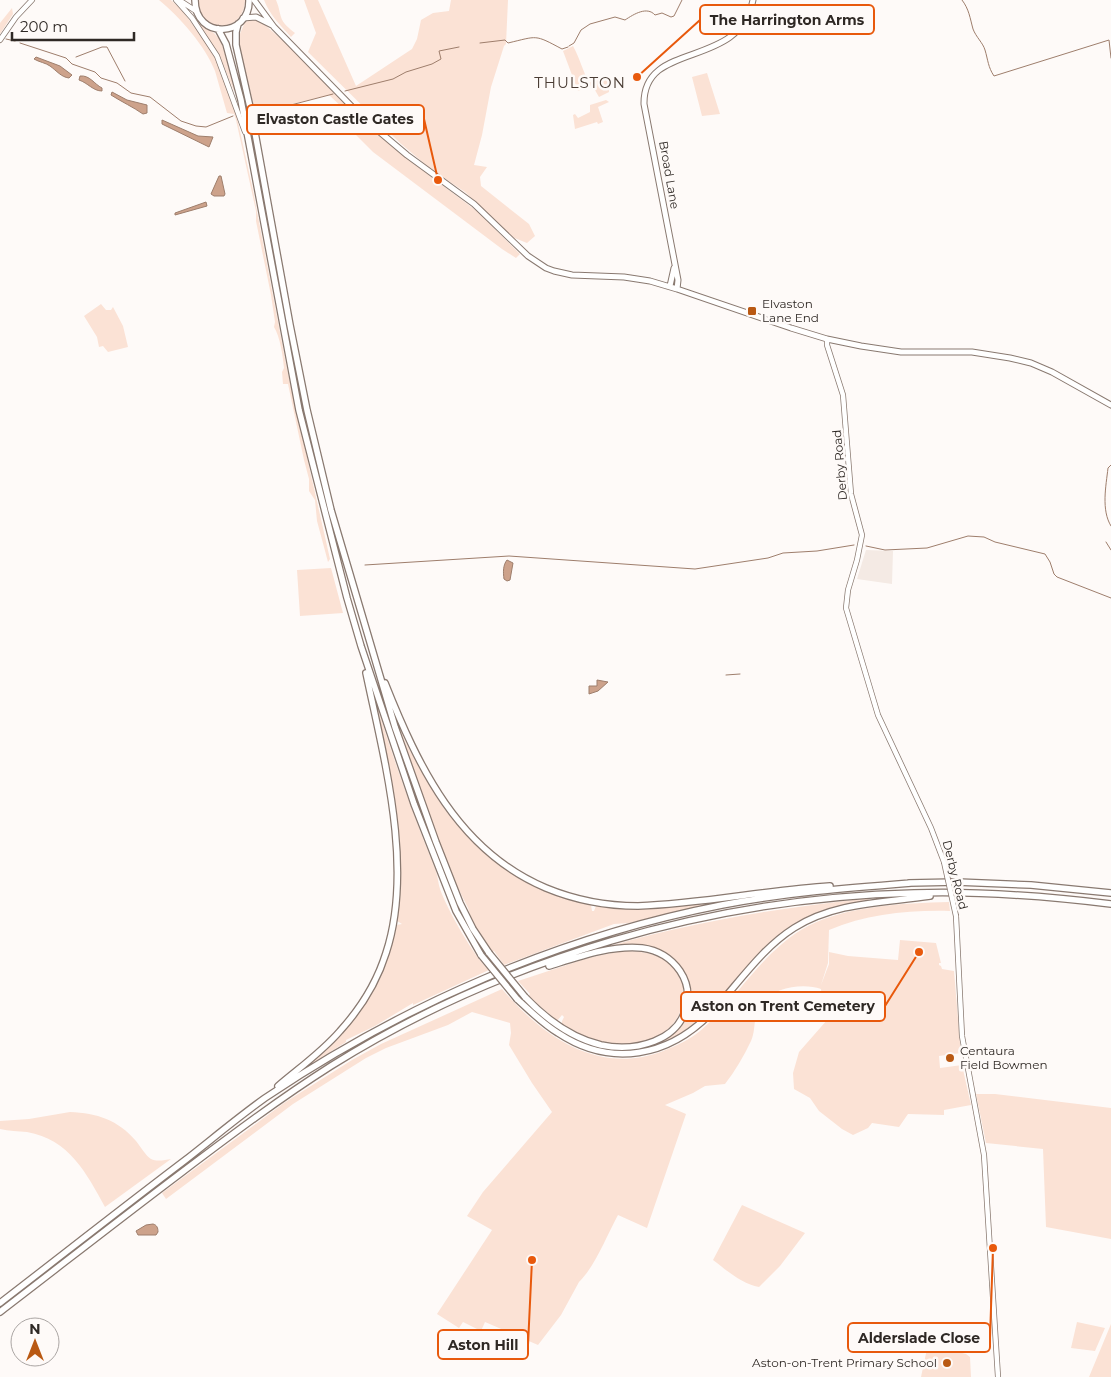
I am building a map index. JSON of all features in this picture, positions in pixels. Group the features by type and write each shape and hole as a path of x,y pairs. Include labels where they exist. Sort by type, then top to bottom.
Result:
{"highway":[{"path":"195,0 196,11 202,21 211,27 218,29 229,28 238,24"},
{"path":"249,0 247,12 238,24 236,46 252,116 307,410 331,510 395,727 442,858 466,916 489,953 525,997 550,1019 577,1036 604,1045 625,1047 658,1040 669,1033 683,1016 688,995 685,980 674,964 662,955 643,949 623,948 603,951 513,976"},
{"path":"218,29 231,59 249,142 280,318 299,410 330,539 361,646 404,777 448,891 464,926 481,955 517,999 547,1026 577,1044 596,1051 612,1054 648,1051 668,1044 695,1028 722,1001 762,954 782,937 805,922 821,914 851,906 944,894"},
{"path":"0,1302 264,1100 318,1054 350,1019 375,980 390,939 397,897 397,861 386,767 361,646"},
{"path":"373,654 412,746 434,788 455,818 473,838 498,860 540,885 570,897 606,904 638,906 816,887 879,883 957,882 1022,884 1111,893"},
{"path":"264,1100 330,1057 396,1019 490,976 564,948 648,922 722,905 805,892 911,883"},
{"path":"0,1312 193,1164 299,1087 396,1029 513,976 610,942 710,916 765,906 899,893 1031,896 1111,904"}],"main road":[{"path":"254,0 274,27 362,117 407,155 474,204 528,256 546,268 561,273 634,278 670,286 754,316 827,339 891,351 963,351 1031,363 1052,372 1111,404"},
{"name":"Broad Lane","path":"677,289 678,280 645,110 646,89 652,76 661,67 724,42 737,31 749,13 753,0"},
{"path":"243,18 256,17 274,27"},
{"name":"Broad Lane","path":"670,286 675,265"}],"street":[{"path":"0,40 16,17 32,0"},
{"path":"178,0 196,11"},
{"path":"178,0 217,56 249,142"},
{"name":"Derby Road","path":"827,339 827,345 843,395 851,494 862,535 848,590 846,608 878,715 931,828 944,862 956,916 962,1036 984,1155 998,1377"}],"shaded area":[{"path":"159,0 171,0 182,10 212,51 222,71 236,113 253,190 287,369 330,559 328,562 317,521 315,500 309,491 309,479 288,384 283,384 282,372 284,368 282,353 274,327 271,295 256,221 256,211 236,120 234,114 227,113 215,71 199,42 175,14"},
{"path":"198,0 245,0 243,11 237,20 221,26 212,24 205,19 200,11"},
{"path":"264,0 276,0 283,22 295,33 291,37 272,15"},
{"path":"304,0 318,0 356,86 412,49 417,39 421,20 433,13 449,11 451,0 508,0 506,44 491,87 474,165 487,167 480,177 481,186 529,224 535,236 527,243 512,237 465,192 432,170 400,143 308,52 316,33"},
{"path":"180,1 199,23 214,33 221,41 236,91 234,91 219,55"},
{"path":"12,8 13,14 0,34 0,23"},
{"path":"254,19 265,25 287,44 367,125 405,157 478,212 520,254 516,258 502,249 373,152 349,128 345,117 346,111 329,95 264,111 257,107 255,111 240,49 239,36 245,22"},
{"path":"573,46 589,83 607,75 609,92 599,97 592,85 578,91 563,51"},
{"path":"36,57 60,66 72,75 69,78 59,74 48,65 34,59"},
{"path":"707,73 720,114 702,116 692,77"},
{"path":"80,76 89,78 102,88 102,91 96,90 79,80"},
{"path":"112,92 127,100 147,105 147,113 143,114 115,98 111,95"},
{"path":"606,100 609,102 598,107 603,122 575,129 573,115 575,114 578,118 590,112 590,105"},
{"path":"162,120 198,136 213,137 209,147 162,124"},
{"path":"219,176 221,176 225,194 224,196 214,196 211,194"},
{"path":"206,202 207,206 175,215 175,213"},
{"path":"101,304 106,310 111,310 113,307 123,326 128,347 108,352 103,346 99,347 97,337 84,316"},
{"path":"866,550 893,551 892,584 857,579"},
{"path":"507,560 513,563 510,580 507,581 504,579 503,571"},
{"path":"331,568 343,613 300,616 297,570"},
{"path":"597,680 608,682 598,691 589,694 589,686 597,686"},
{"path":"376,709 378,709 405,790 436,871 439,887 469,944 489,970 413,1005 413,1003 375,1026 346,1040 346,1042 300,1071 335,1040 362,1007 382,970 396,925 402,924 397,921 400,885 390,774"},
{"path":"396,723 427,781 448,814 482,850 522,878 567,898 591,905 592,911 594,911 596,906 637,909 705,905 629,923 614,924 504,965 494,951 491,953 472,922 468,908 449,870"},
{"path":"872,898 825,910 804,918 791,926 755,958 708,1011 691,1026 671,1039 648,1048 674,1032 686,1018 690,1008 691,997 686,977 673,960 665,953 655,949 586,953 692,925 728,918"},
{"path":"949,902 950,911 888,914 858,920 829,930 828,963 821,985 829,964 829,952 848,956 898,960 900,940 936,943 941,963 939,965 942,969 954,971 961,1053 939,1056 940,1068 962,1065 971,1105 944,1110 944,1115 908,1114 899,1127 872,1123 868,1128 853,1135 842,1129 819,1111 810,1098 794,1089 793,1073 799,1052 835,1011 822,1001 821,989 813,987 787,988 770,995 759,1007 751,1041 725,1084 705,1086 665,1105 686,1114 647,1228 618,1215 591,1267 579,1282 561,1315 538,1345 485,1322 481,1331 463,1322 459,1328 437,1314 492,1230 467,1216 483,1192 552,1112 509,1045 510,1023 472,1012 448,1025 386,1048 366,1058 293,1104 166,1199 162,1193 284,1103 352,1060 381,1044 502,989 535,1022 554,1036 574,1047 595,1055 617,1059 639,1057 668,1049 700,1031 773,952 801,930 817,922 873,907"},
{"path":"622,951 654,955 674,967 683,985 683,1005 673,1023 655,1038 630,1045 589,1038 562,1025 564,1017 562,1015 557,1021 528,996 530,994 518,981 588,958"},
{"path":"976,1094 995,1094 1111,1108 1111,1239 1046,1227 1043,1149 986,1143"},
{"path":"70,1112 89,1114 106,1119 129,1134 151,1159 158,1161 171,1159 105,1207 91,1182 65,1150 42,1136 0,1129 0,1121 29,1119"},
{"path":"742,1205 805,1233 780,1266 759,1287 740,1280 713,1260"},
{"path":"153,1224 157,1228 158,1232 156,1235 138,1235 136,1231 146,1225"},
{"path":"1077,1322 1105,1328 1095,1351 1071,1348"},
{"path":"1111,1324 1111,1377 1089,1377"},
{"name":"Aston-on-Trent Primary School","path":"928,1344 966,1354 970,1357 971,1377 921,1377"}],"waterway":[{"path":"569,46 574,43 581,30 590,24 615,17 625,20 636,13 644,11 652,12 655,15 662,13 671,17 674,16 682,0"},
{"path":"962,0 968,10 974,32 984,47 994,76 1109,40 1111,58"},
{"path":"480,43 505,40 508,43 536,38 562,49 568,47"},
{"path":"6,39 15,41"},
{"path":"20,43 66,58 72,64 95,72 101,78 117,83 131,93 150,97 181,121 206,127 233,116"},
{"path":"76,57 102,47 107,47 125,81"},
{"path":"345,91 393,79 406,72 432,64 441,59 439,51 459,47"},
{"path":"259,111 268,111 333,94"},
{"path":"1111,465 1108,468 1105,498 1106,513 1111,526"},
{"path":"866,546 885,550 927,548 968,536 984,537 995,542 1045,554 1057,577 1111,598"},
{"path":"1106,542 1111,550"},
{"path":"365,565 509,556 695,569 768,558 783,553 817,551 854,545"},
{"path":"726,675 740,674"}],"place":[{"name":"The Harrington Arms","path":"637,77"},
{"name":"Elvaston Castle Gates","path":"438,180"},
{"name":"Elvaston Lane End","path":"752,311"},
{"name":"Aston on Trent Cemetery","path":"919,952"},
{"name":"Centaura Field Bowmen","path":"950,1058"},
{"name":"Alderslade Close","path":"993,1248"},
{"name":"Aston Hill","path":"532,1260"},
{"name":"Aston-on-Trent Primary School","path":"947,1363"}],"district":[{"name":"THULSTON","path":"580,83"}]}
